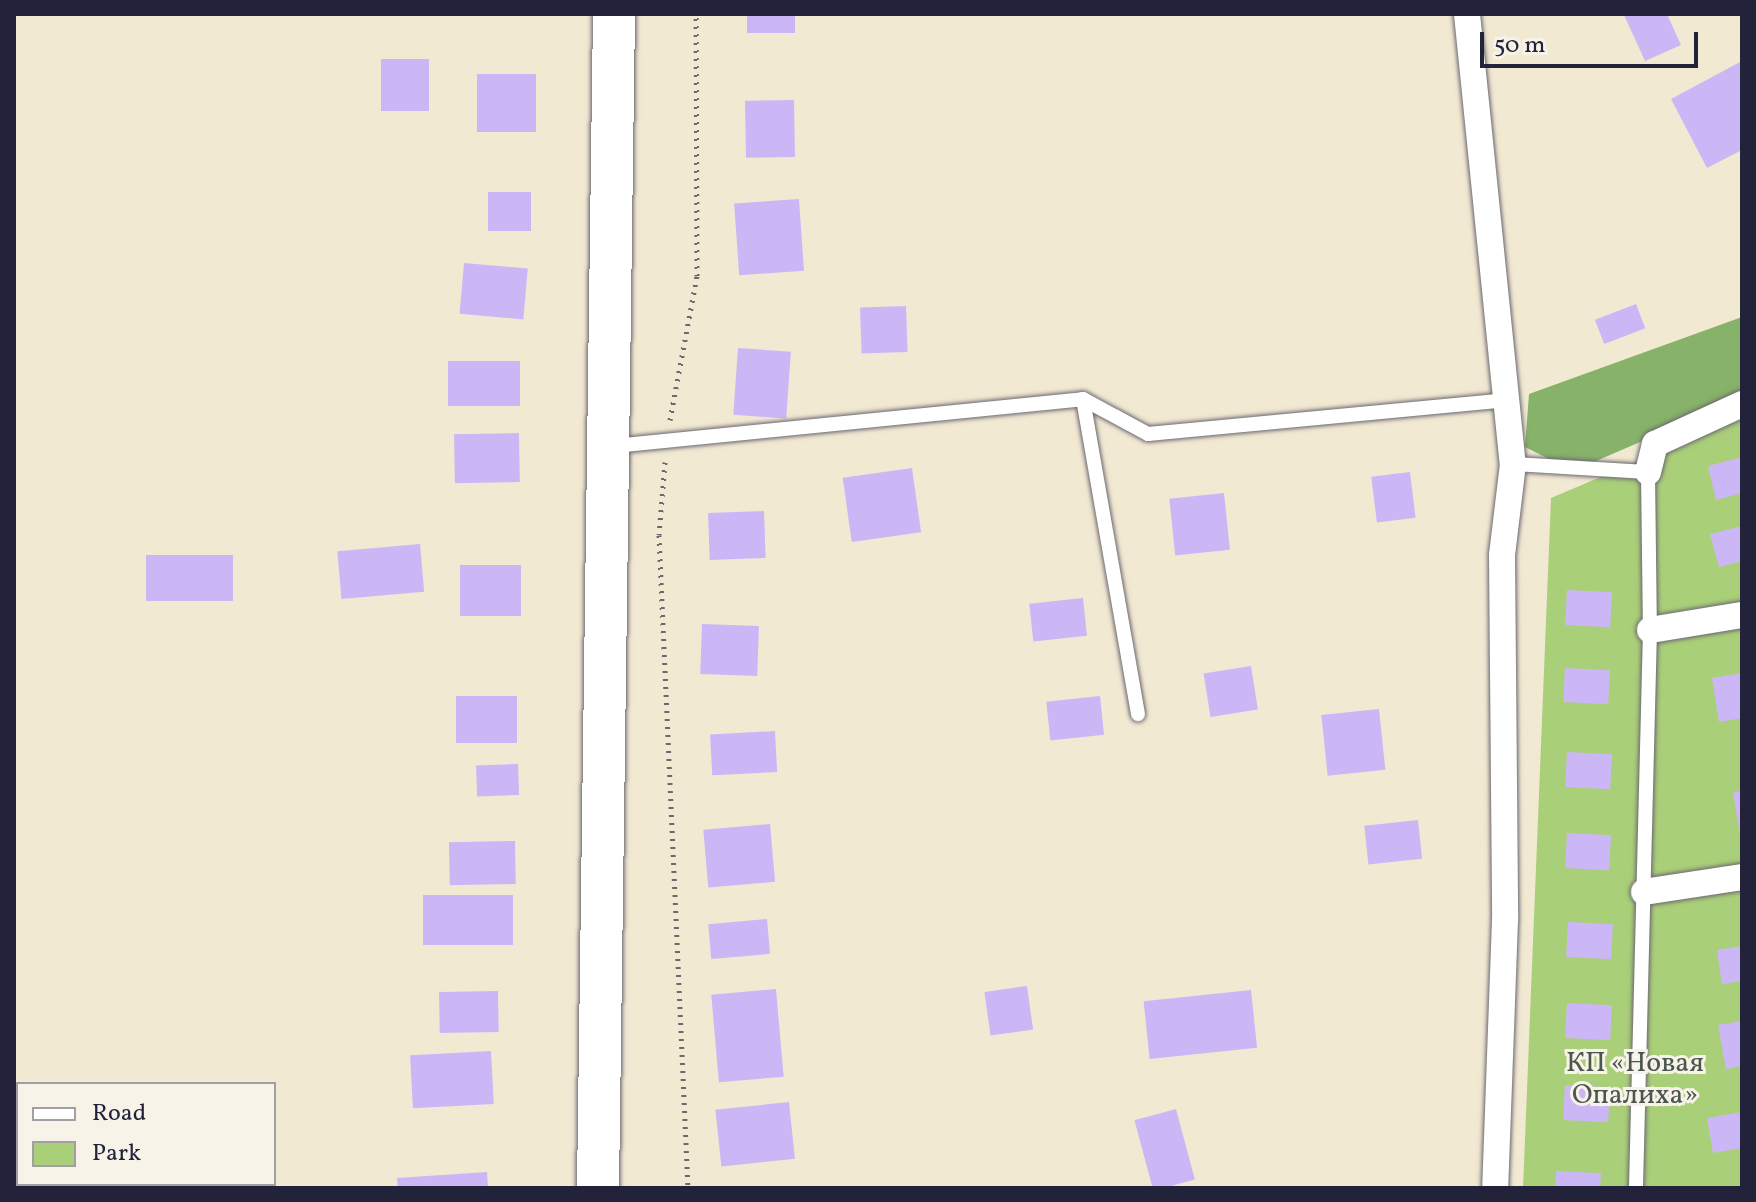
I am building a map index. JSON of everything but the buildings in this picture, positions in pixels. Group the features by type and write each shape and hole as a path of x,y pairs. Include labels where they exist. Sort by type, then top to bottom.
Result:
{"main road":[{"path":"598,1188 605,447 614,14"}],"street":[{"path":"1467,14 1493,238 1513,464 1502,555 1505,920 1495,1188"},
{"path":"1648,472 1655,444 1742,404"},
{"path":"1650,630 1742,615"},
{"path":"1644,892 1742,877"}],"lane":[{"path":"605,447 1083,399 1148,434 1505,400"},
{"path":"1083,399 1138,714"},
{"path":"1513,464 1648,472 1650,630 1636,1188"}],"path":[{"path":"688,1188 659,535 667,441 697,276 696,14"}],"green space":[{"path":"1742,317 1742,398 1573,471 1525,447 1529,394"},
{"name":"КП «Новая Опалиха»","path":"1742,417 1742,1188 1523,1188 1551,498"}]}
